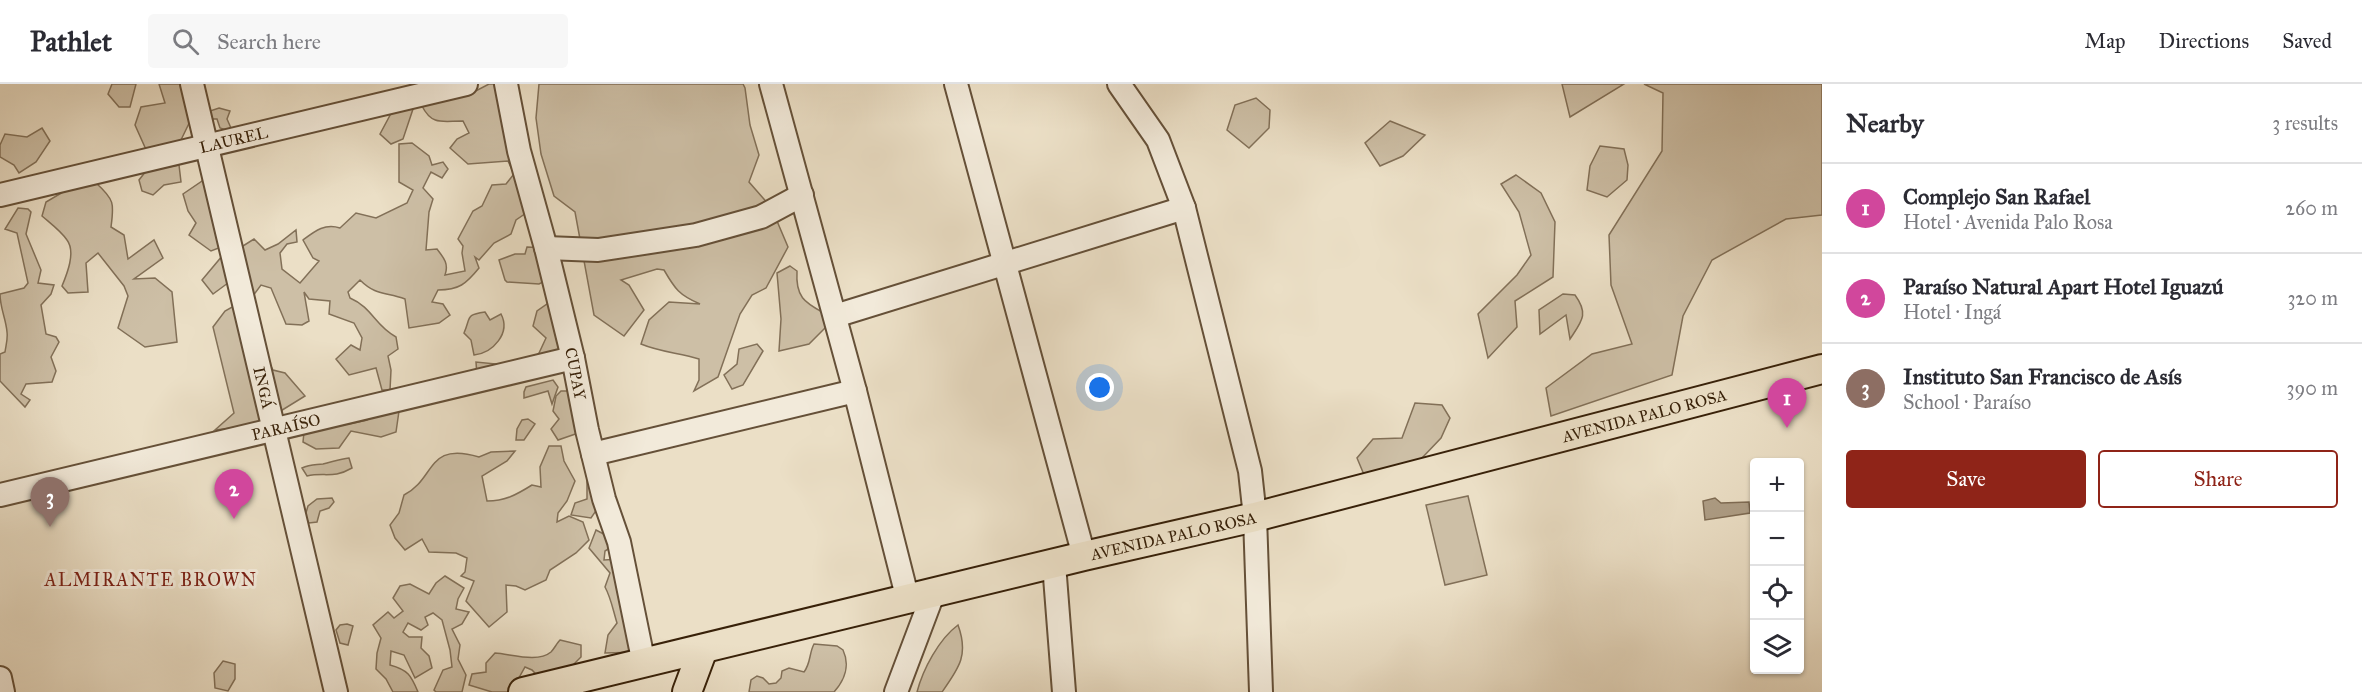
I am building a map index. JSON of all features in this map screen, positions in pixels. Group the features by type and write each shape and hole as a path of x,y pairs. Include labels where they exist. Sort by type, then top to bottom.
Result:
{"main road":[{"name":"AVENIDA PALO ROSA","path":"524,692 1084,556 1255,518 1822,369"},
{"path":"687,692 703,649"}],"street":[{"name":"INGÁ","path":"192,84 336,692"},
{"name":"LAUREL","path":"0,195 466,84"},
{"name":"CUPAY","path":"506,84 519,151 573,358 604,499 619,542 644,664"},
{"path":"771,84 855,391 921,597 896,692"},
{"path":"956,84 1084,556"},
{"path":"1119,84 1158,140 1184,207 1250,471 1255,518 1262,692"},
{"path":"546,248 598,250 696,235 761,217 802,195"},
{"path":"835,315 1184,207"},
{"name":"PARAÍSO","path":"0,495 573,358"},
{"path":"593,454 855,391"},
{"path":"1054,564 1064,692"},
{"path":"0,678 3,692"}],"shaded area":[{"path":"112,84 136,84 130,107 119,107 108,94"},
{"path":"159,84 192,84 197,107 179,144 148,154 135,125 141,107 165,103"},
{"path":"429,84 470,94 489,84 504,84 535,207 516,220 511,234 494,243 479,260 475,257 479,268 466,282 451,289 438,290 432,302 443,304 450,315 439,323 409,328 405,299 376,291 360,280 348,292 350,298 364,307 396,337 398,349 388,356 391,370 390,390 382,390 376,368 349,375 336,359 351,345 360,350 362,338 354,323 329,314 330,301 309,299 304,292 309,321 302,325 286,324 271,288 261,285 247,304 248,322 263,333 263,352 273,370 285,373 305,396 258,425 215,430 234,413 213,327 225,311 243,301 232,280 213,294 202,280 223,255 235,251 254,239 265,250 278,244 296,230 297,242 287,244 280,253 282,269 300,283 319,261 313,258 303,240 307,237 325,227 340,228 356,213 376,218 407,203 413,190 399,182 399,144 412,143 429,156 432,165 443,162 448,169 442,178 431,172 423,188 433,199 429,212 426,250 437,249 440,252 446,264 445,275 465,271 463,246 458,239 473,211 482,206 492,185 506,184 514,174 508,161 468,164 450,148 457,139 469,133 463,121 444,122 430,117 422,106"},
{"path":"539,84 743,84 750,125 759,155 749,182 771,207 788,247 766,288 752,295 740,314 718,377 694,391 699,380 699,359 641,344 649,320 669,302 700,304 678,291 664,270 657,269 621,280 629,285 644,310 624,336 594,315 575,212 554,196 541,154 536,118"},
{"path":"1562,84 1624,84 1570,117"},
{"path":"1644,84 1822,84 1822,215 1786,219 1712,260 1683,316 1672,375 1551,416 1546,388 1592,354 1632,344 1611,285 1609,235 1662,151 1663,93"},
{"path":"1256,98 1270,110 1269,128 1249,148 1227,130 1235,105"},
{"path":"406,105 413,109 403,139 391,144 380,134 395,106"},
{"path":"219,108 230,111 227,119 231,128 226,130 220,128 217,119 209,119 210,111"},
{"path":"1390,121 1425,135 1403,156 1380,166 1365,143"},
{"path":"42,128 50,141 36,162 19,173 14,165 0,157 0,145 5,134 27,137"},
{"path":"1600,146 1624,149 1628,165 1627,180 1607,197 1587,190 1590,166"},
{"path":"179,165 181,182 164,185 153,195 142,191 139,180 146,171"},
{"path":"205,173 229,244 211,251 189,235 196,223 188,211 183,194 202,181"},
{"path":"1516,175 1541,193 1555,222 1553,277 1515,301 1517,327 1488,358 1478,314 1517,275 1531,255 1519,212 1501,184"},
{"path":"96,183 110,198 113,213 111,227 124,235 128,259 154,240 163,258 134,279 155,278 172,292 177,342 145,347 118,328 128,296 124,286 98,253 86,263 88,292 68,293 62,286 70,263 70,245 65,237 42,216 46,202 63,192"},
{"path":"18,208 28,209 31,212 26,234 41,270 38,283 54,285 51,294 41,305 46,334 56,337 59,342 51,357 56,371 52,382 26,384 21,394 30,400 25,407 0,381 0,354 5,352 7,337 0,294 24,288 28,283 17,233 5,229"},
{"path":"527,247 546,248 551,278 539,284 507,282 499,260 515,254 525,254"},
{"path":"790,266 797,271 799,290 806,301 834,319 809,344 779,351 781,319 777,273"},
{"path":"1563,294 1575,295 1582,307 1583,313 1578,327 1570,339 1566,315 1540,334 1539,310"},
{"path":"557,297 570,360 477,376 476,362 506,365 515,360 531,361 539,353 546,338 533,326 537,311"},
{"path":"485,312 490,320 501,314 504,328 494,346 474,355 471,340 464,333 471,316"},
{"path":"757,344 763,351 743,385 732,389 724,375 737,364 739,349"},
{"path":"553,380 558,387 552,404 548,391 524,398 526,387"},
{"path":"561,391 574,391 587,430 558,440 551,429 559,419 553,411 556,396"},
{"path":"1415,403 1442,405 1450,418 1441,438 1420,460 1365,477 1357,458 1373,439 1402,438"},
{"path":"372,410 399,411 396,432 381,437 351,431 339,448 316,449 303,442 304,432 340,418 349,424 367,420"},
{"path":"528,419 535,424 524,440 516,440 517,429 522,420"},
{"path":"549,446 561,446 564,461 575,481 567,501 558,513 557,522 569,516 583,522 589,540 576,553 550,570 546,580 525,590 506,585 507,612 489,627 466,601 474,581 461,576 465,572 467,558 456,553 429,552 422,539 405,550 395,538 390,525 399,513 404,495 422,480 440,458 449,454 462,453 479,457 491,452 515,451 507,461 482,476 487,501 493,501 510,497 532,485 541,487 540,467"},
{"path":"349,458 352,468 339,473 307,476 302,468 310,465"},
{"path":"596,475 604,499 591,518 571,515 575,503 587,499 587,481"},
{"path":"1468,496 1487,575 1445,585 1426,505"},
{"path":"332,498 334,502 329,508 320,511 317,522 309,523 305,516 308,506 317,499"},
{"path":"1715,498 1721,503 1749,502 1750,513 1705,520 1703,501"},
{"path":"596,530 619,542 605,551 604,560 620,559 641,652 605,653 608,635 617,623 605,587 610,573 589,548"},
{"path":"445,576 464,588 456,609 469,612 462,624 452,629 460,645 458,659 466,675 462,692 436,692 434,690 443,670 452,667 442,620 433,613 425,617 428,625 421,630 408,623 403,632 409,637 422,637 421,648 429,656 432,668 415,678 404,655 391,651 390,665 408,674 418,692 393,692 386,679 376,669 381,638 373,625 388,612 394,618 403,611 393,598 400,586 410,584 429,594 436,583"},
{"path":"340,625 353,626 348,645 340,643 336,630"},
{"path":"958,625 963,645 960,661 953,676 942,692 917,692 933,655 944,638"},
{"path":"560,640 581,645 581,657 546,685 532,670 525,667 511,692 492,692 469,685 472,674 486,672 486,663 495,653 539,657 551,652"},
{"path":"814,644 837,646 843,650 846,661 845,672 834,692 749,692 751,680 757,676 769,684 776,683 781,678 782,671 789,668 804,672"},
{"path":"223,661 235,664 235,679 228,691 215,688 214,673"}],"place":[{"name":"Complejo San Rafael","path":"1787,428"},
{"name":"Paraíso Natural Apart Hotel Iguazú","path":"234,519"},
{"name":"Instituto San Francisco de Asís","path":"50,527"}],"district":[{"name":"ALMIRANTE BROWN","path":"151,580"}]}
